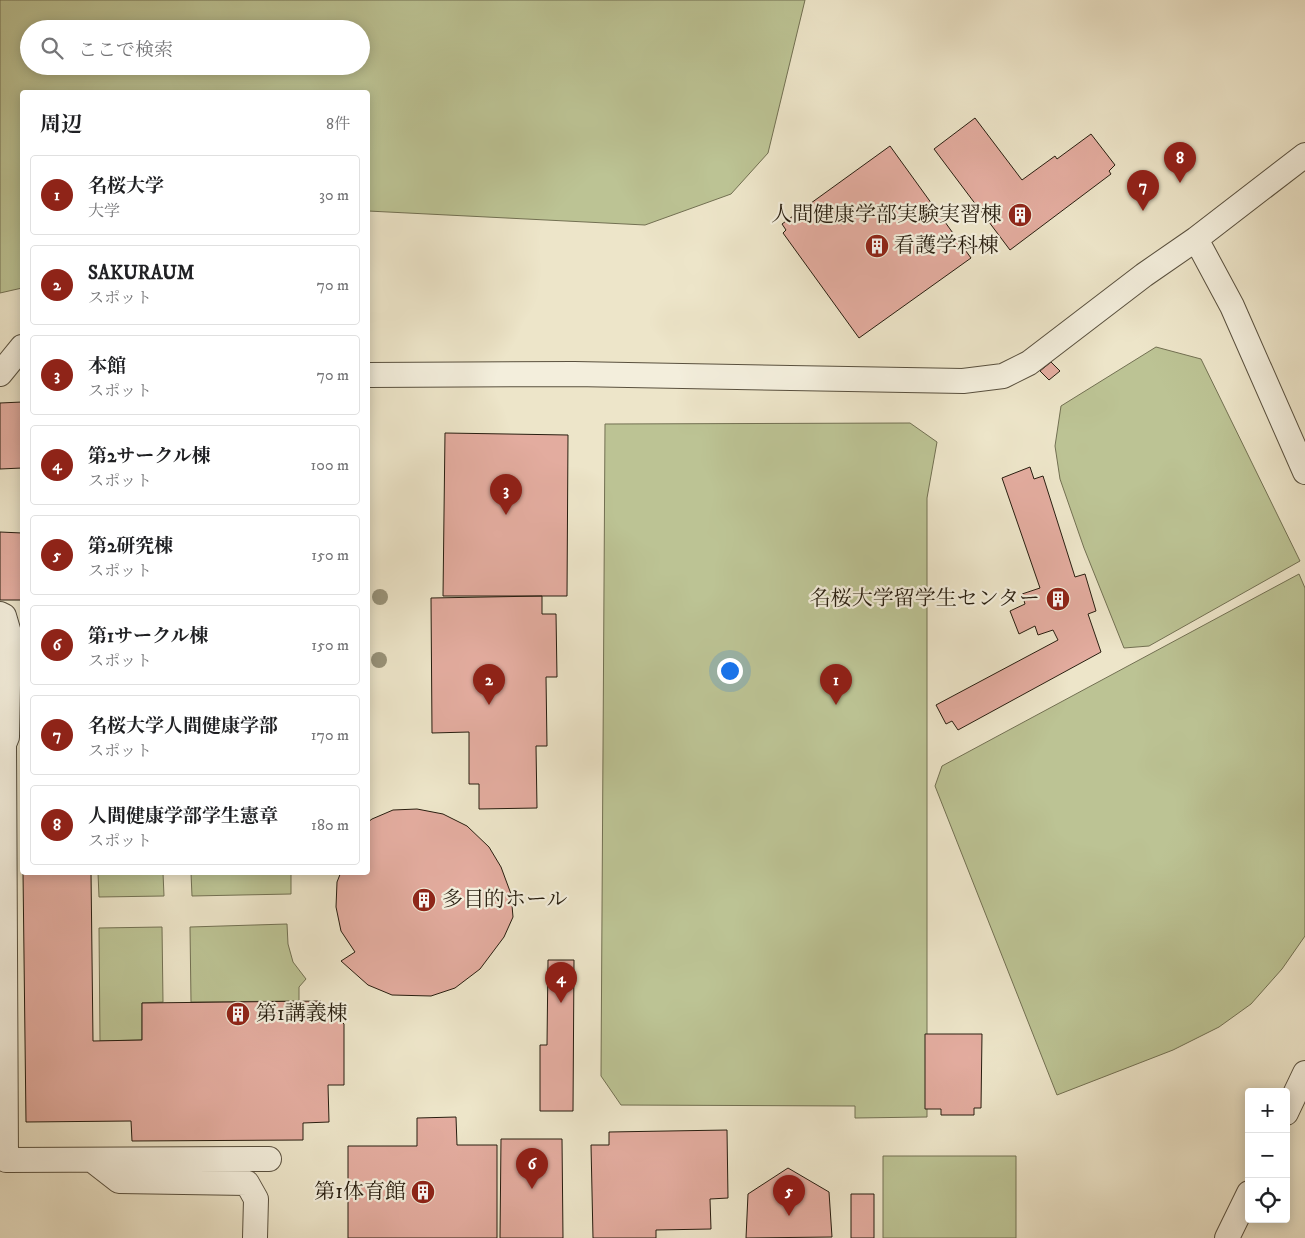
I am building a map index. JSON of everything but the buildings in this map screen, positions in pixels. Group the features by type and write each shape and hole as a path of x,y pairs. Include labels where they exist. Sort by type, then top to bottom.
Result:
{"street":[{"path":"370,375 574,374 963,381 1004,376 1029,363 1305,155"},
{"path":"1196,239 1232,306 1305,472"},
{"path":"0,374 20,349"},
{"path":"0,614 4,616 9,634 7,737 2,745 6,1160 269,1159"},
{"path":"1290,1105 1305,1073"},
{"path":"92,1160 119,1181 247,1183 256,1199 255,1238"},
{"path":"1228,1238 1245,1202"}],"green space":[{"path":"0,0 805,0 768,153 731,194 645,225 370,211 370,90 20,90 20,288 0,293"},
{"path":"1156,347 1201,359 1300,561 1149,646 1124,648 1084,548 1060,479 1055,446 1061,406"},
{"path":"910,423 937,442 927,498 927,1117 855,1118 855,1106 621,1105 601,1076 605,424"},
{"path":"1299,574 1305,588 1305,936 1282,969 1251,1004 1219,1027 1173,1050 1057,1095 935,786 942,766"},
{"path":"98,875 163,875 164,896 99,897"},
{"path":"191,875 291,875 291,894 192,896"},
{"path":"287,924 288,944 293,962 306,979 299,987 299,1001 191,1002 190,927"},
{"path":"162,927 163,1002 142,1003 142,1040 100,1041 99,928"},
{"path":"883,1156 1016,1156 1016,1238 883,1238"}],"place":[{"name":"人間健康学部学生憲章","path":"1180,183"},
{"name":"名桜大学人間健康学部","path":"1143,211"},
{"name":"人間健康学部実験実習棟","path":"1020,215"},
{"name":"看護学科棟","path":"877,246"},
{"name":"本館","path":"506,515"},
{"name":"名桜大学留学生センター","path":"1058,599"},
{"name":"SAKURAUM","path":"489,705"},
{"name":"名桜大学","path":"836,705"},
{"name":"多目的ホール","path":"424,900"},
{"name":"第2サークル棟","path":"561,1003"},
{"name":"第1講義棟","path":"238,1014"},
{"name":"第1サークル棟","path":"532,1189"},
{"name":"第1体育館","path":"423,1192"},
{"name":"第2研究棟","path":"789,1216"}]}
